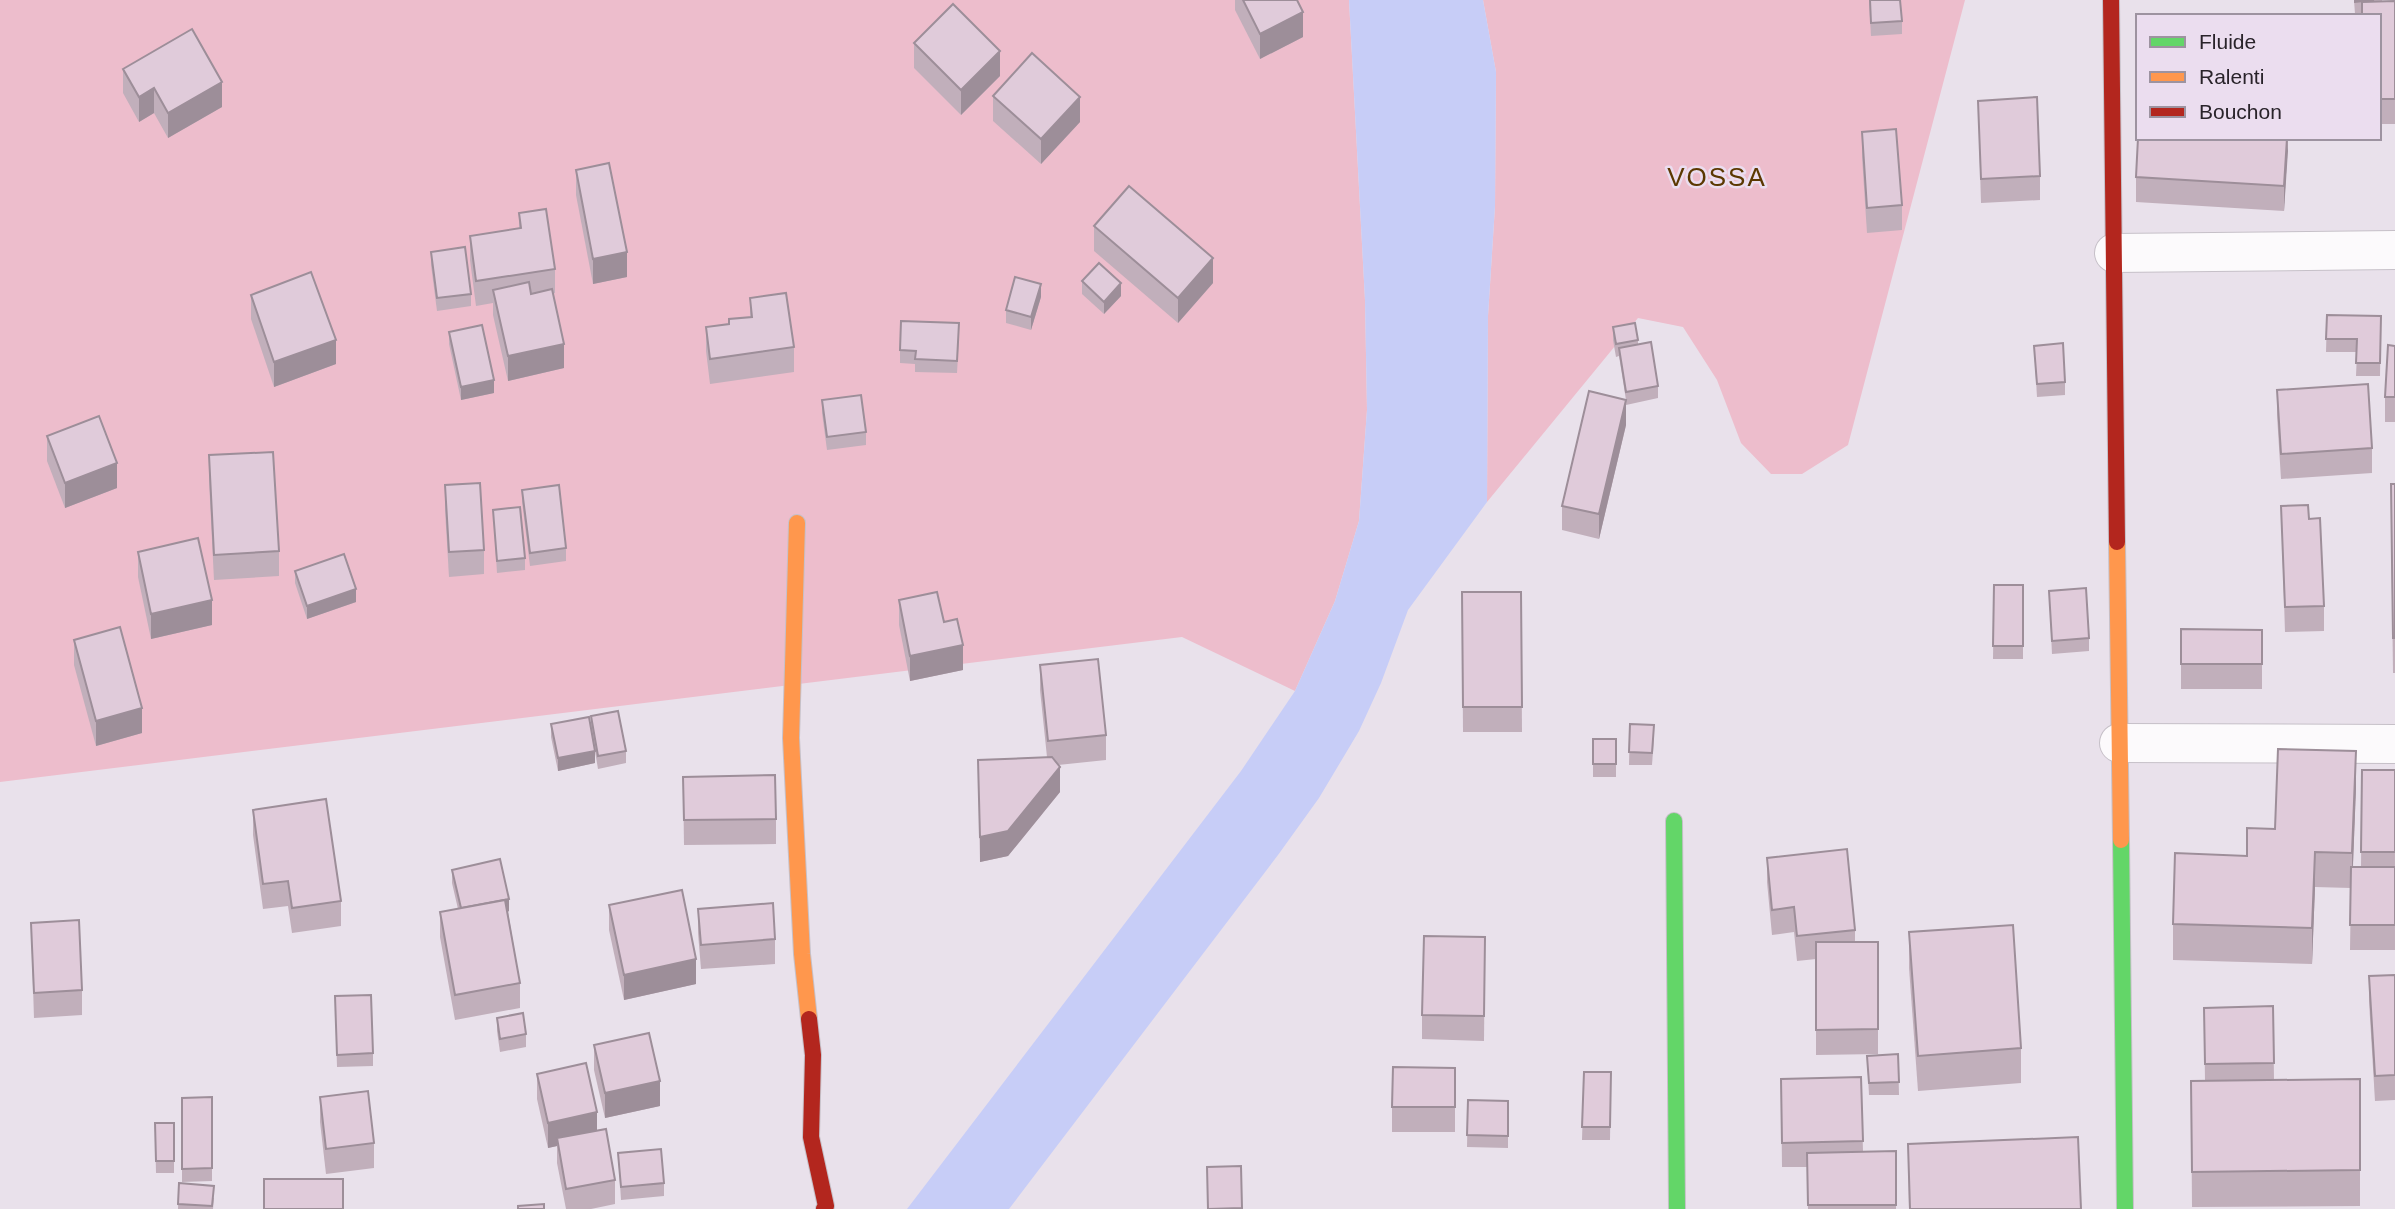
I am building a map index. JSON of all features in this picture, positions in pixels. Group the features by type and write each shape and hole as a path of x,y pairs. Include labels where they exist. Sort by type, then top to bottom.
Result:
{"street":[{"path":"2110,0 2125,1209"},
{"path":"2114,253 2395,250"},
{"path":"797,523 791,738 802,954 813,1055 811,1137 826,1206 824,1209"},
{"path":"2119,743 2395,744"},
{"path":"1674,821 1677,1209"}],"shaded area":[{"path":"0,0 1349,0 1365,300 1367,410 1359,521 1335,601 1295,691 1182,637 0,782"},
{"path":"1483,0 1965,0 1848,445 1802,474 1771,474 1741,443 1717,380 1683,327 1638,318 1487,502 1488,316 1495,206 1496,72"}],"water":[{"path":"1349,0 1483,0 1496,72 1495,206 1488,316 1487,502 1408,610 1381,683 1359,731 1319,798 1009,1209 907,1209 1241,771 1295,691 1335,601 1359,521 1367,410 1365,300"}],"building":[{"path":"1243,0 1297,0 1303,12 1260,34"},
{"path":"1870,0 1900,0 1902,21 1871,23"},
{"path":"2395,1 2395,99 2381,99 2381,14 2362,14 2362,2"},
{"path":"953,4 1000,51 961,90 914,43"},
{"path":"192,29 222,82 168,113 154,88 139,97 123,69"},
{"path":"1032,53 1080,97 1041,139 993,96"},
{"path":"2037,97 2040,176 1981,179 1978,101"},
{"path":"1896,129 1902,205 1867,208 1862,132"},
{"path":"2138,140 2287,140 2284,186 2136,177"},
{"path":"609,163 627,252 593,259 576,170"},
{"path":"1129,186 1213,258 1178,298 1094,226"},
{"path":"546,209 555,269 476,281 470,236 521,228 519,213"},
{"path":"465,247 471,294 437,298 431,252"},
{"path":"1099,263 1121,283 1104,302 1082,281"},
{"path":"311,272 336,340 274,362 251,295"},
{"path":"1015,277 1041,284 1031,317 1006,310"},
{"path":"529,282 531,294 552,289 564,344 508,356 493,290"},
{"path":"786,293 794,347 710,359 706,327 729,324 729,319 752,317 750,298"},
{"path":"2327,315 2381,316 2380,363 2356,363 2357,339 2326,339"},
{"path":"901,321 959,323 957,361 915,359 916,351 900,350"},
{"path":"1635,323 1638,340 1616,344 1613,327"},
{"path":"482,325 494,380 461,387 449,332"},
{"path":"1651,342 1658,386 1626,392 1619,348"},
{"path":"2063,343 2065,382 2037,384 2034,346"},
{"path":"2388,345 2395,346 2395,397 2385,397"},
{"path":"2368,384 2372,448 2281,454 2277,390"},
{"path":"1589,391 1626,400 1599,514 1562,506"},
{"path":"861,395 866,432 827,437 822,400"},
{"path":"99,416 117,463 65,483 47,436"},
{"path":"273,452 279,551 214,555 209,455"},
{"path":"480,483 484,550 449,552 445,485"},
{"path":"2391,484 2395,484 2395,638 2393,638"},
{"path":"559,485 566,548 530,553 522,490"},
{"path":"2308,505 2309,519 2320,518 2324,606 2285,607 2281,506"},
{"path":"520,507 525,558 497,561 493,510"},
{"path":"198,538 212,600 151,614 138,552"},
{"path":"344,554 356,589 307,606 295,571"},
{"path":"1994,585 2023,585 2023,646 1993,646"},
{"path":"2086,588 2089,638 2052,641 2049,591"},
{"path":"937,592 944,622 957,619 963,645 910,656 899,600"},
{"path":"1462,592 1521,592 1522,707 1463,707"},
{"path":"120,627 142,708 96,721 74,640"},
{"path":"2181,629 2262,630 2262,664 2181,664"},
{"path":"1098,659 1106,735 1048,741 1040,665"},
{"path":"618,711 626,751 598,756 591,716"},
{"path":"589,717 595,751 558,758 551,724"},
{"path":"1630,724 1654,725 1652,753 1629,752"},
{"path":"1593,739 1616,739 1616,764 1593,764"},
{"path":"2278,749 2356,751 2352,853 2315,852 2312,928 2173,924 2175,853 2247,856 2247,828 2275,829"},
{"path":"1052,757 1060,767 1008,831 980,837 978,760"},
{"path":"2362,770 2395,770 2395,852 2361,852"},
{"path":"775,775 776,819 684,820 683,777"},
{"path":"326,799 341,901 292,908 288,881 263,884 253,810"},
{"path":"1847,849 1855,930 1797,936 1794,907 1772,910 1767,858"},
{"path":"500,859 509,899 461,908 452,870"},
{"path":"2351,867 2395,867 2395,925 2350,925"},
{"path":"682,890 696,959 624,975 609,905"},
{"path":"505,900 520,983 455,995 440,912"},
{"path":"773,903 775,939 701,945 698,909"},
{"path":"79,920 82,990 34,993 31,923"},
{"path":"2013,925 2021,1048 1918,1056 1909,932"},
{"path":"1424,936 1485,937 1484,1016 1422,1015"},
{"path":"1816,942 1878,942 1878,1029 1816,1030"},
{"path":"2395,975 2395,1075 2375,1076 2369,976"},
{"path":"371,995 373,1053 337,1055 335,996"},
{"path":"2273,1006 2274,1063 2205,1064 2204,1008"},
{"path":"523,1013 526,1034 500,1039 497,1018"},
{"path":"649,1033 660,1081 605,1093 594,1045"},
{"path":"1898,1054 1899,1082 1869,1083 1867,1056"},
{"path":"586,1063 597,1112 548,1123 537,1074"},
{"path":"1393,1067 1455,1068 1455,1107 1392,1107"},
{"path":"1584,1072 1611,1072 1610,1127 1582,1127"},
{"path":"1861,1077 1863,1141 1782,1143 1781,1079"},
{"path":"2360,1079 2360,1170 2192,1172 2191,1081"},
{"path":"368,1091 374,1143 326,1149 320,1097"},
{"path":"212,1097 212,1168 182,1169 182,1098"},
{"path":"1468,1100 1508,1101 1508,1136 1467,1135"},
{"path":"155,1123 174,1123 174,1161 156,1161"},
{"path":"606,1129 615,1180 566,1189 557,1138"},
{"path":"2078,1137 2081,1209 1910,1209 1908,1144"},
{"path":"661,1149 664,1183 621,1187 618,1153"},
{"path":"1896,1151 1896,1205 1808,1205 1807,1153"},
{"path":"1241,1166 1242,1208 1208,1209 1207,1167"},
{"path":"264,1179 343,1179 343,1209 264,1209"},
{"path":"179,1183 214,1186 212,1206 178,1204"},
{"path":"544,1204 544,1209 518,1209 518,1206"}],"traffic: fast":[{"path":"1674,821 1677,1209"},
{"path":"2121,840 2125,1209"}],"traffic: slow":[{"path":"797,523 791,738 802,954 809,1019"},
{"path":"2117,542 2121,840"}],"traffic: jam":[{"path":"2111,0 2117,542"},
{"path":"809,1019 813,1055 811,1137 826,1206 824,1209"}],"district":[{"name":"VOSSA","path":"1717,177"}]}
